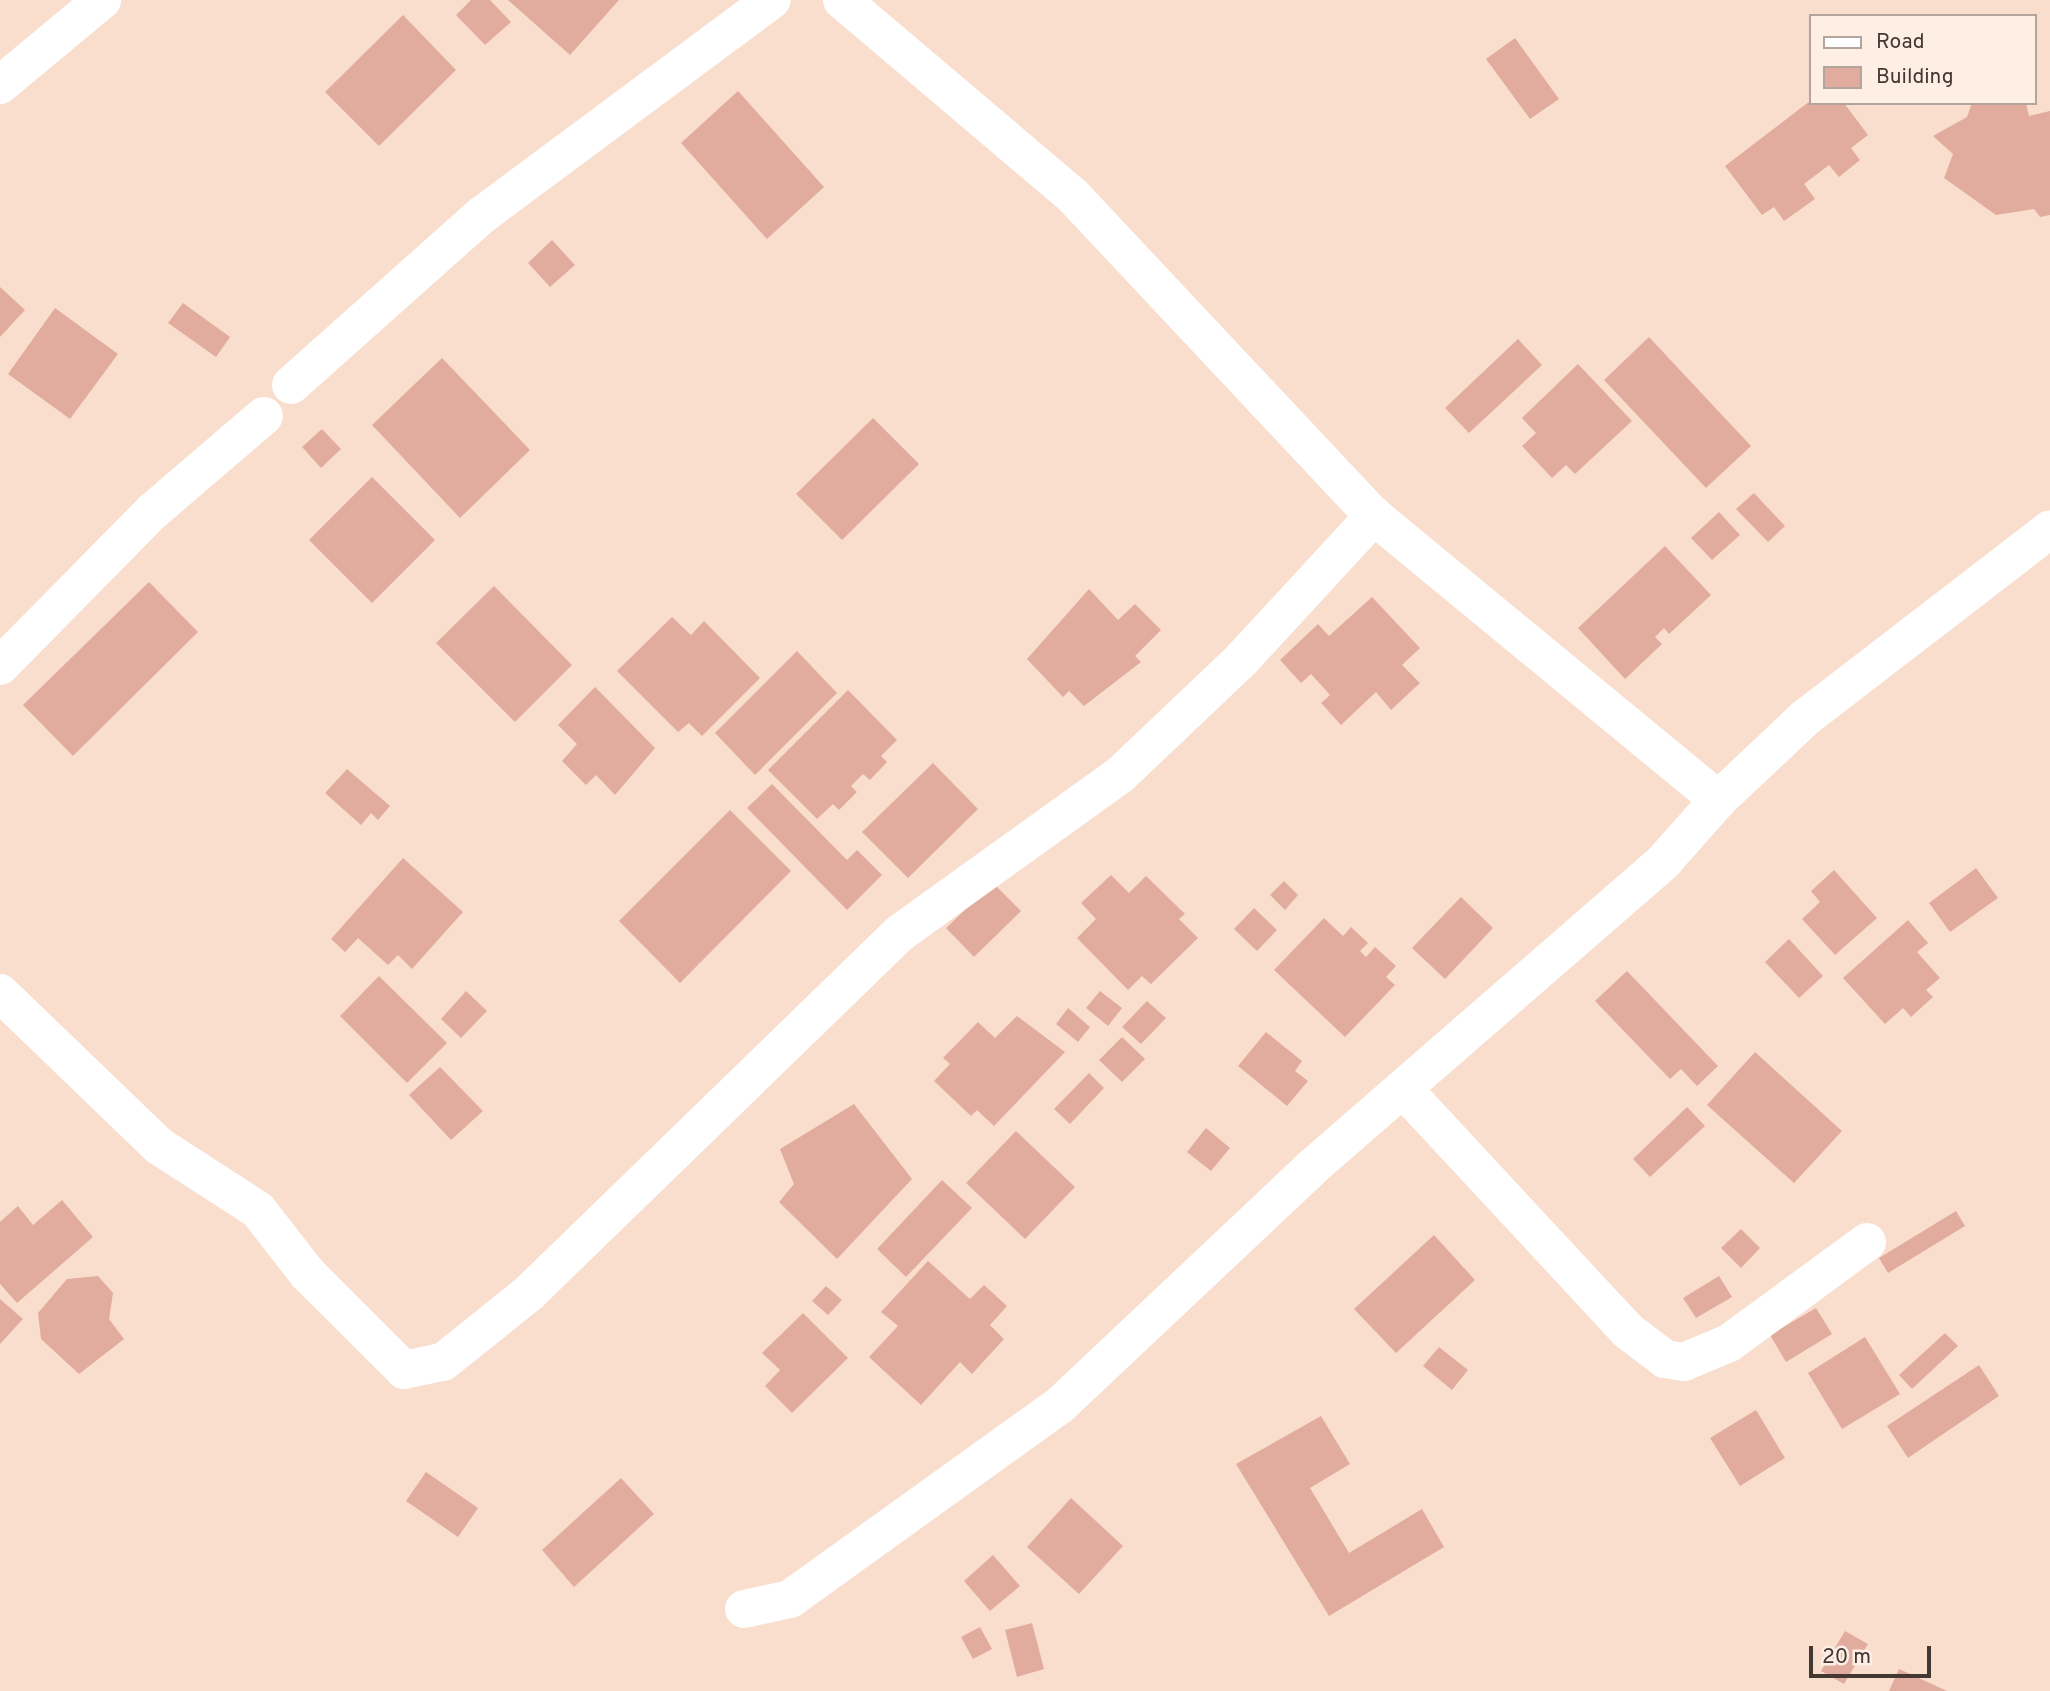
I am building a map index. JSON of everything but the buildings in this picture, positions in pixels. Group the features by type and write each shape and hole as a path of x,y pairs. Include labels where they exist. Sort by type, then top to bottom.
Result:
{"street":[{"path":"0,85 102,0"},
{"path":"291,385 482,215 772,0"},
{"path":"842,0 1073,196 1374,516 1718,800"},
{"path":"0,666 153,511 264,416"},
{"path":"0,993 159,1146 258,1210 307,1273 404,1370 443,1362 529,1293 900,933 1121,774 1242,659 1374,516"},
{"path":"744,1609 790,1599 1059,1406 1309,1170 1405,1091 1665,860 1718,800 1912,630 2050,529"},
{"path":"1405,1091 1628,1331 1665,1359 1684,1362 1729,1343 1867,1242"}]}
